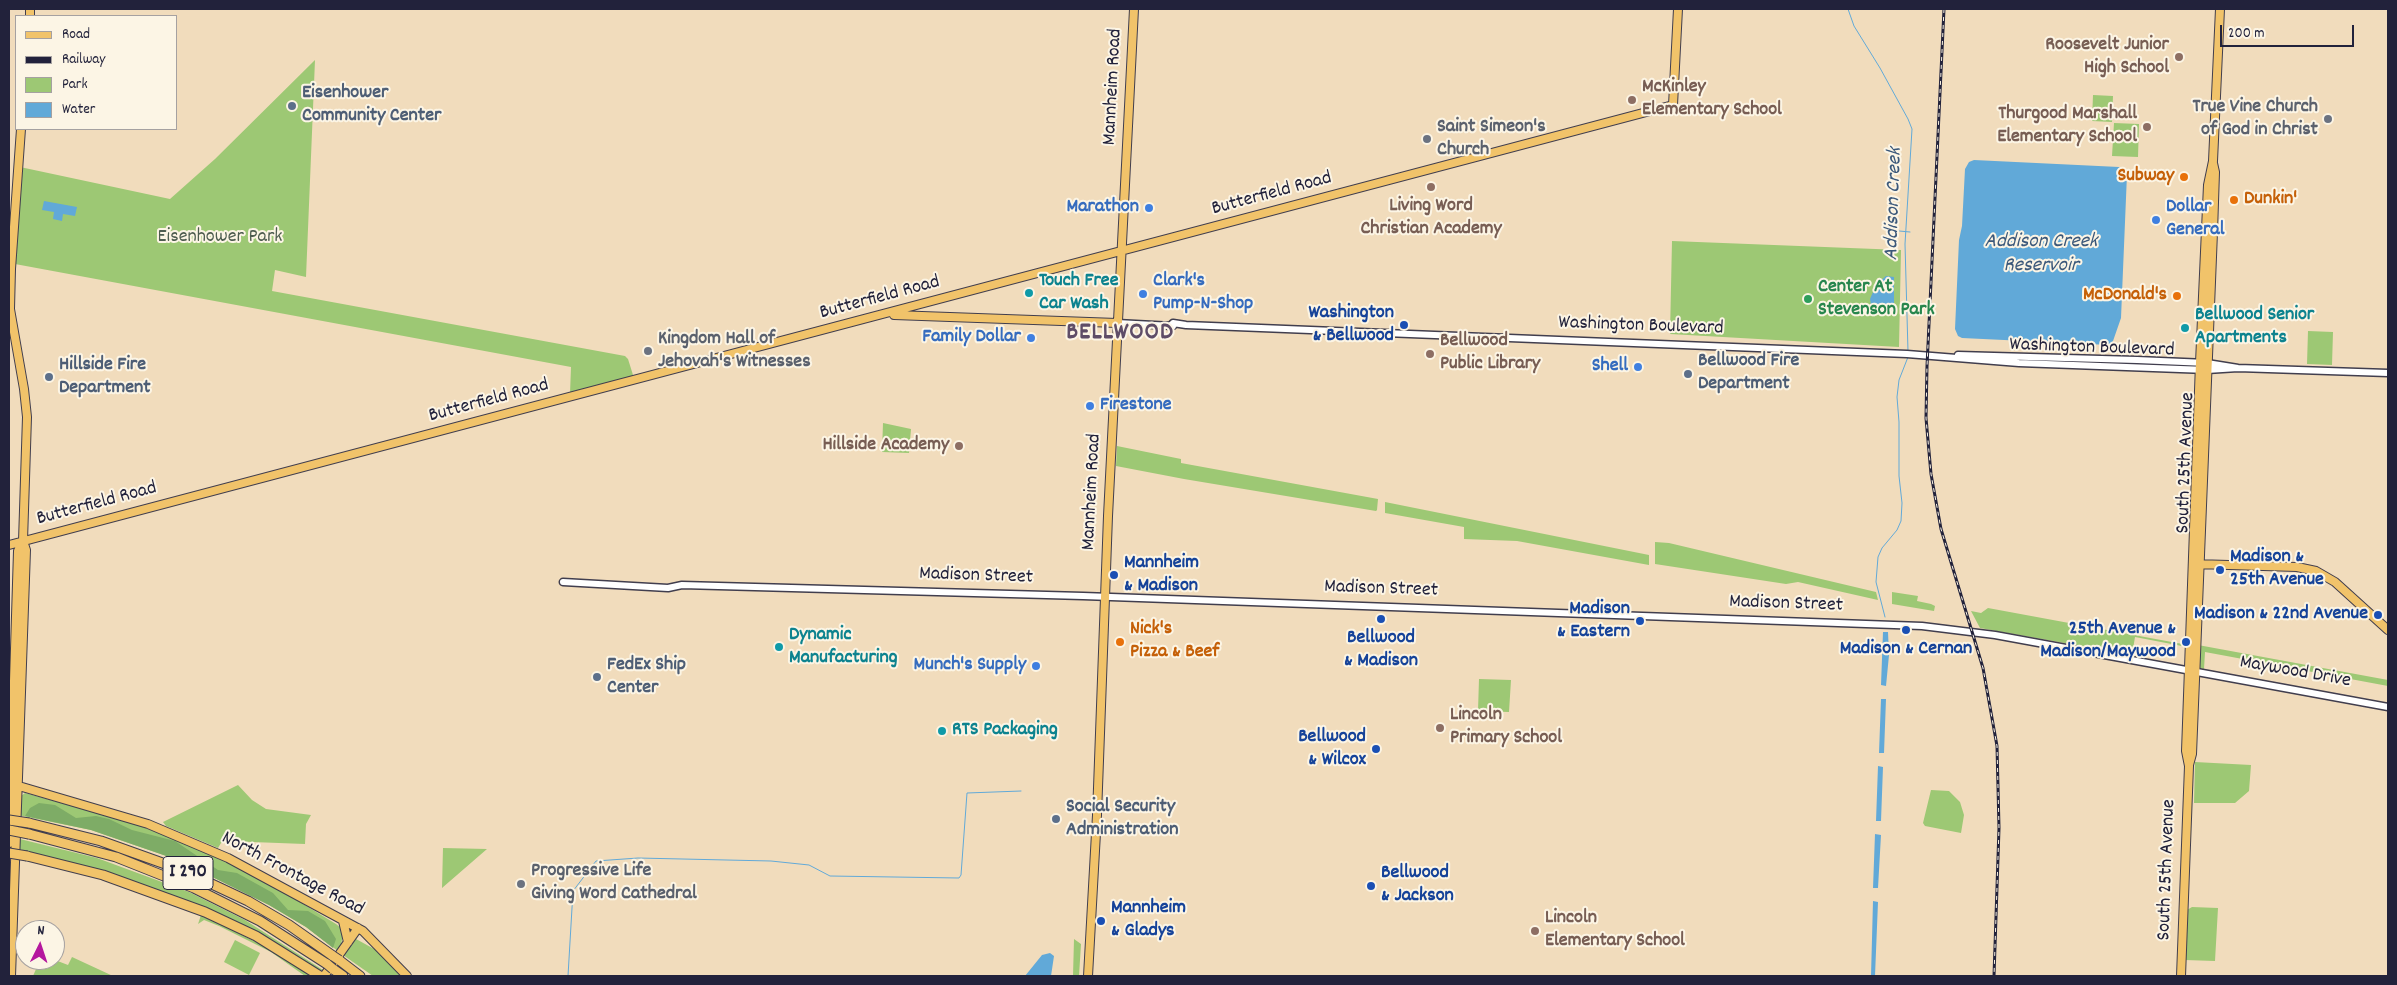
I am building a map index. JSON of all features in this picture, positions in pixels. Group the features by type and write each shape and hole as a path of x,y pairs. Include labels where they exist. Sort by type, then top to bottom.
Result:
{"highway":[{"name":"I 290","path":"9,820 94,839 182,870 248,901 289,926 360,976"},
{"name":"I 290","path":"9,830 116,857 194,888 260,922 343,976"},
{"path":"9,853 82,869 182,903 256,936 320,975"}],"main road":[{"name":"Mannheim Road","path":"1088,976 1097,815 1117,323 1134,9"},
{"name":"Butterfield Road","path":"9,545 1673,105 1678,9"},
{"name":"South 25th Avenue","path":"2181,976 2189,766 2192,754 2192,671 2208,272 2208,186 2213,161 2220,9"},
{"path":"11,976 18,551 23,541 27,418 24,389 10,309 10,269 21,130"},
{"name":"Washington Boulevard","path":"887,314 1117,323"},
{"path":"2196,564 2297,567 2316,571 2335,582 2388,630"},
{"path":"9,842 15,784"},
{"name":"North Frontage Road","path":"15,784 148,824 228,858 343,921 390,959 407,976"},
{"path":"343,921 348,942"},
{"path":"320,975 355,932"}],"street":[{"name":"Washington Boulevard","path":"1117,323 1910,354 2019,363 2388,373"},
{"name":"Madison Street","path":"563,582 668,588 682,585 1105,597 1922,626 1996,635 2192,671"},
{"name":"Maywood Drive","path":"2192,671 2388,707"}],"green space":[{"name":"Eisenhower Park","path":"315,60 306,277 275,270 272,291 625,356 628,359 633,375 629,378 570,394 571,367 15,264 20,167 170,199 215,159"},
{"path":"2093,95 2113,96 2112,122 2092,121"},
{"path":"2114,123 2139,124 2138,157 2112,156"},
{"path":"1672,241 1901,250 1899,347 1670,334"},
{"path":"2308,331 2333,332 2332,365 2307,364"},
{"path":"883,423 911,429 909,453 882,452"},
{"path":"1117,446 1181,459 1181,463 1378,499 1377,510 1184,479 1116,466"},
{"path":"1385,502 1649,555 1649,565 1517,541 1464,539 1464,527 1385,513"},
{"path":"1655,542 1669,543 1876,592 1878,600 1798,582 1786,584 1655,564"},
{"path":"1892,592 1918,596 1917,601 1935,606 1934,611 1892,604"},
{"path":"1988,608 2188,645 2187,647 2135,637 2132,655 1980,628 1971,611 1981,613"},
{"path":"2198,645 2388,680 2388,686 2205,652 2204,669 2200,668"},
{"path":"1479,679 1511,680 1509,712 1478,711"},
{"path":"2195,762 2251,765 2249,791 2235,803 2194,803"},
{"path":"238,785 252,800 266,809 311,815 306,824 305,844 226,841 221,843 218,848 166,826 163,822"},
{"path":"1931,790 1949,791 1960,802 1964,815 1961,833 1925,826 1923,823"},
{"path":"25,793 133,823 214,855 295,899 336,924 341,928 343,934 341,945 338,951 306,927 269,905 178,860 91,830 18,815 21,796"},
{"path":"39,803 55,805 76,818 96,816 109,819 132,830 175,841 218,870 237,873 273,893 288,910 308,911 325,921 336,939 333,948 306,927 269,905 178,860 91,830 25,816 30,808"},
{"path":"20,839 97,858 189,892 245,920 323,970 318,970 255,931 194,903 105,872 19,849"},
{"path":"443,848 487,849 442,888"},
{"path":"2192,907 2218,908 2215,961 2185,960 2187,910"},
{"path":"201,915 264,946 312,976 305,976 271,952 219,926 204,920 198,924"},
{"path":"356,939 376,950 401,976 373,976 343,955"},
{"path":"1074,939 1081,944 1079,976 1073,976"},
{"path":"235,940 260,953 249,975 224,962"},
{"path":"72,957 113,976 33,976 36,970 65,970 65,964 68,965"}],"water":[{"name":"Addison Creek Reservoir","path":"1974,160 2119,167 2125,169 2127,174 2121,318 2113,341 2109,345 1962,338 1958,336 1955,329 1959,240 1962,226 1965,169 1969,162"},
{"path":"44,201 77,207 75,216 63,214 62,221 53,219 54,212 42,210"},
{"path":"1886,276 1894,277 1894,311 1891,312 1878,310 1871,305 1870,299 1876,285"},
{"path":"1883,632 1888,632 1889,655 1886,686 1881,685"},
{"path":"1881,699 1886,699 1884,753 1879,753"},
{"path":"1878,766 1883,767 1881,821 1876,821"},
{"path":"1875,834 1881,835 1878,888 1873,888"},
{"path":"1873,901 1878,902 1875,976 1871,976"},
{"path":"1050,953 1054,956 1051,976 1025,976 1042,955"}],"waterway":[{"name":"Addison Creek","path":"1848,9 1854,26 1880,68 1912,129 1905,244 1908,351"},
{"name":"Addison Creek","path":"1899,231 1910,232"},
{"name":"Addison Creek","path":"1885,617 1876,582 1878,557 1901,521 1902,503 1899,476 1897,397 1899,380 1908,357"},
{"path":"568,976 573,891 596,861 638,858 771,861 809,865 830,876 959,878 961,875 967,793 1021,791"}],"railway":[{"path":"1944,9 1926,418 1931,474 1941,529 1983,668 1997,746 1999,828 1994,976"}],"place":[{"name":"Roosevelt Junior High School","path":"2179,57"},
{"name":"McKinley Elementary School","path":"1632,100"},
{"name":"Eisenhower Community Center","path":"292,106"},
{"name":"True Vine Church of God in Christ","path":"2328,119"},
{"name":"Thurgood Marshall Elementary School","path":"2147,127"},
{"name":"Saint Simeon's Church","path":"1427,139"},
{"name":"Subway","path":"2184,177"},
{"name":"Living Word Christian Academy","path":"1431,187"},
{"name":"Dunkin'","path":"2234,200"},
{"name":"Marathon","path":"1149,208"},
{"name":"Dollar General","path":"2156,220"},
{"name":"Touch Free Car Wash","path":"1029,293"},
{"name":"Clark's Pump-N-Shop","path":"1143,294"},
{"name":"McDonald's","path":"2177,296"},
{"name":"Center At Stevenson Park","path":"1808,299"},
{"name":"Washington & Bellwood","path":"1404,325"},
{"name":"Bellwood Senior Apartments","path":"2185,328"},
{"name":"Family Dollar","path":"1031,338"},
{"name":"Kingdom Hall of Jehovah's Witnesses","path":"648,351"},
{"name":"Bellwood Public Library","path":"1430,354"},
{"name":"Shell","path":"1638,367"},
{"name":"Bellwood Fire Department","path":"1688,374"},
{"name":"Hillside Fire Department","path":"49,377"},
{"name":"Firestone","path":"1090,406"},
{"name":"Hillside Academy","path":"959,446"},
{"name":"Madison & 25th Avenue","path":"2220,570"},
{"name":"Mannheim & Madison","path":"1114,575"},
{"name":"Madison & 22nd Avenue","path":"2378,615"},
{"name":"Bellwood & Madison","path":"1381,619"},
{"name":"Madison & Eastern","path":"1640,621"},
{"name":"Madison & Cernan","path":"1906,630"},
{"name":"Nick's Pizza & Beef","path":"1120,642"},
{"name":"25th Avenue & Madison/Maywood","path":"2186,642"},
{"name":"Dynamic Manufacturing","path":"779,647"},
{"name":"Munch's Supply","path":"1036,666"},
{"name":"FedEx Ship Center","path":"597,677"},
{"name":"Lincoln Primary School","path":"1440,728"},
{"name":"RTS Packaging","path":"942,731"},
{"name":"Bellwood & Wilcox","path":"1376,749"},
{"name":"Social Security Administration","path":"1056,819"},
{"name":"Progressive Life Giving Word Cathedral","path":"521,884"},
{"name":"Bellwood & Jackson","path":"1371,886"},
{"name":"Mannheim & Gladys","path":"1101,921"},
{"name":"Lincoln Elementary School","path":"1535,931"}],"district":[{"name":"BELLWOOD","path":"1120,335"}]}
